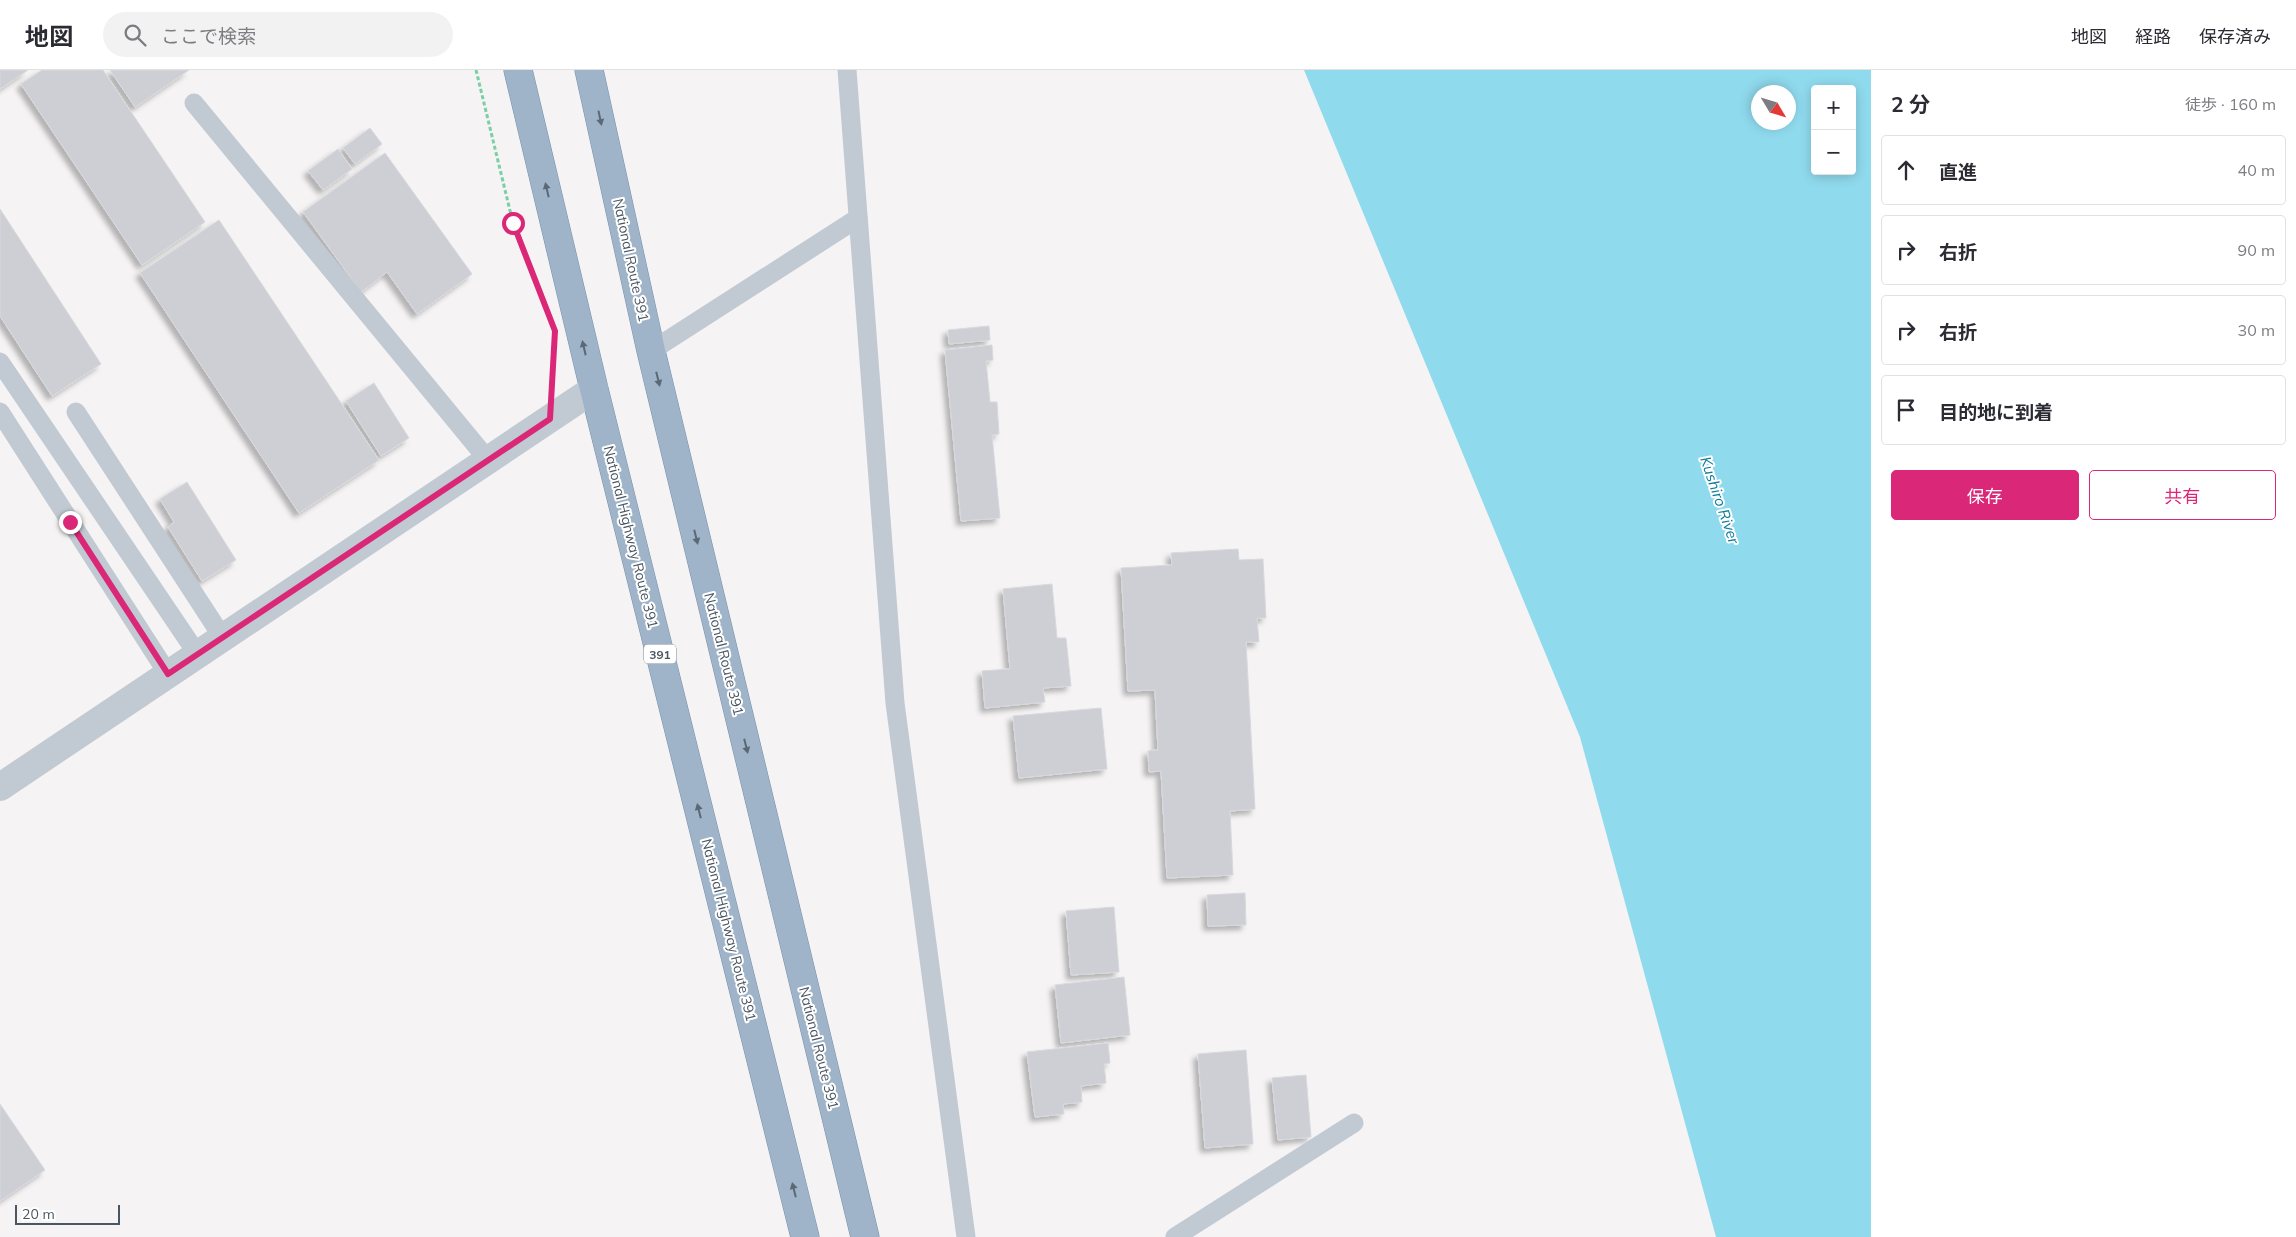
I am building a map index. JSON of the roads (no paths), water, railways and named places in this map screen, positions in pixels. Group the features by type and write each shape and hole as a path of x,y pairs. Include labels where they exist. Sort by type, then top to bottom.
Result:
{"highway":[{"name":"National Highway Route 391","path":"518,70 594,390 806,1237"},
{"name":"National Route 391","path":"589,70 651,351 865,1237"}],"street":[{"path":"0,787 594,390"}],"lane":[{"path":"847,70 895,703 966,1237"},
{"path":"194,102 488,460"},
{"path":"651,351 858,218"},
{"path":"0,362 198,655"},
{"path":"0,412 168,674"},
{"path":"76,412 223,638"},
{"path":"1176,1237 1354,1123"}],"water":[{"name":"Kushiro River","path":"1304,70 1871,70 1871,1237 1716,1237 1580,737"}]}
